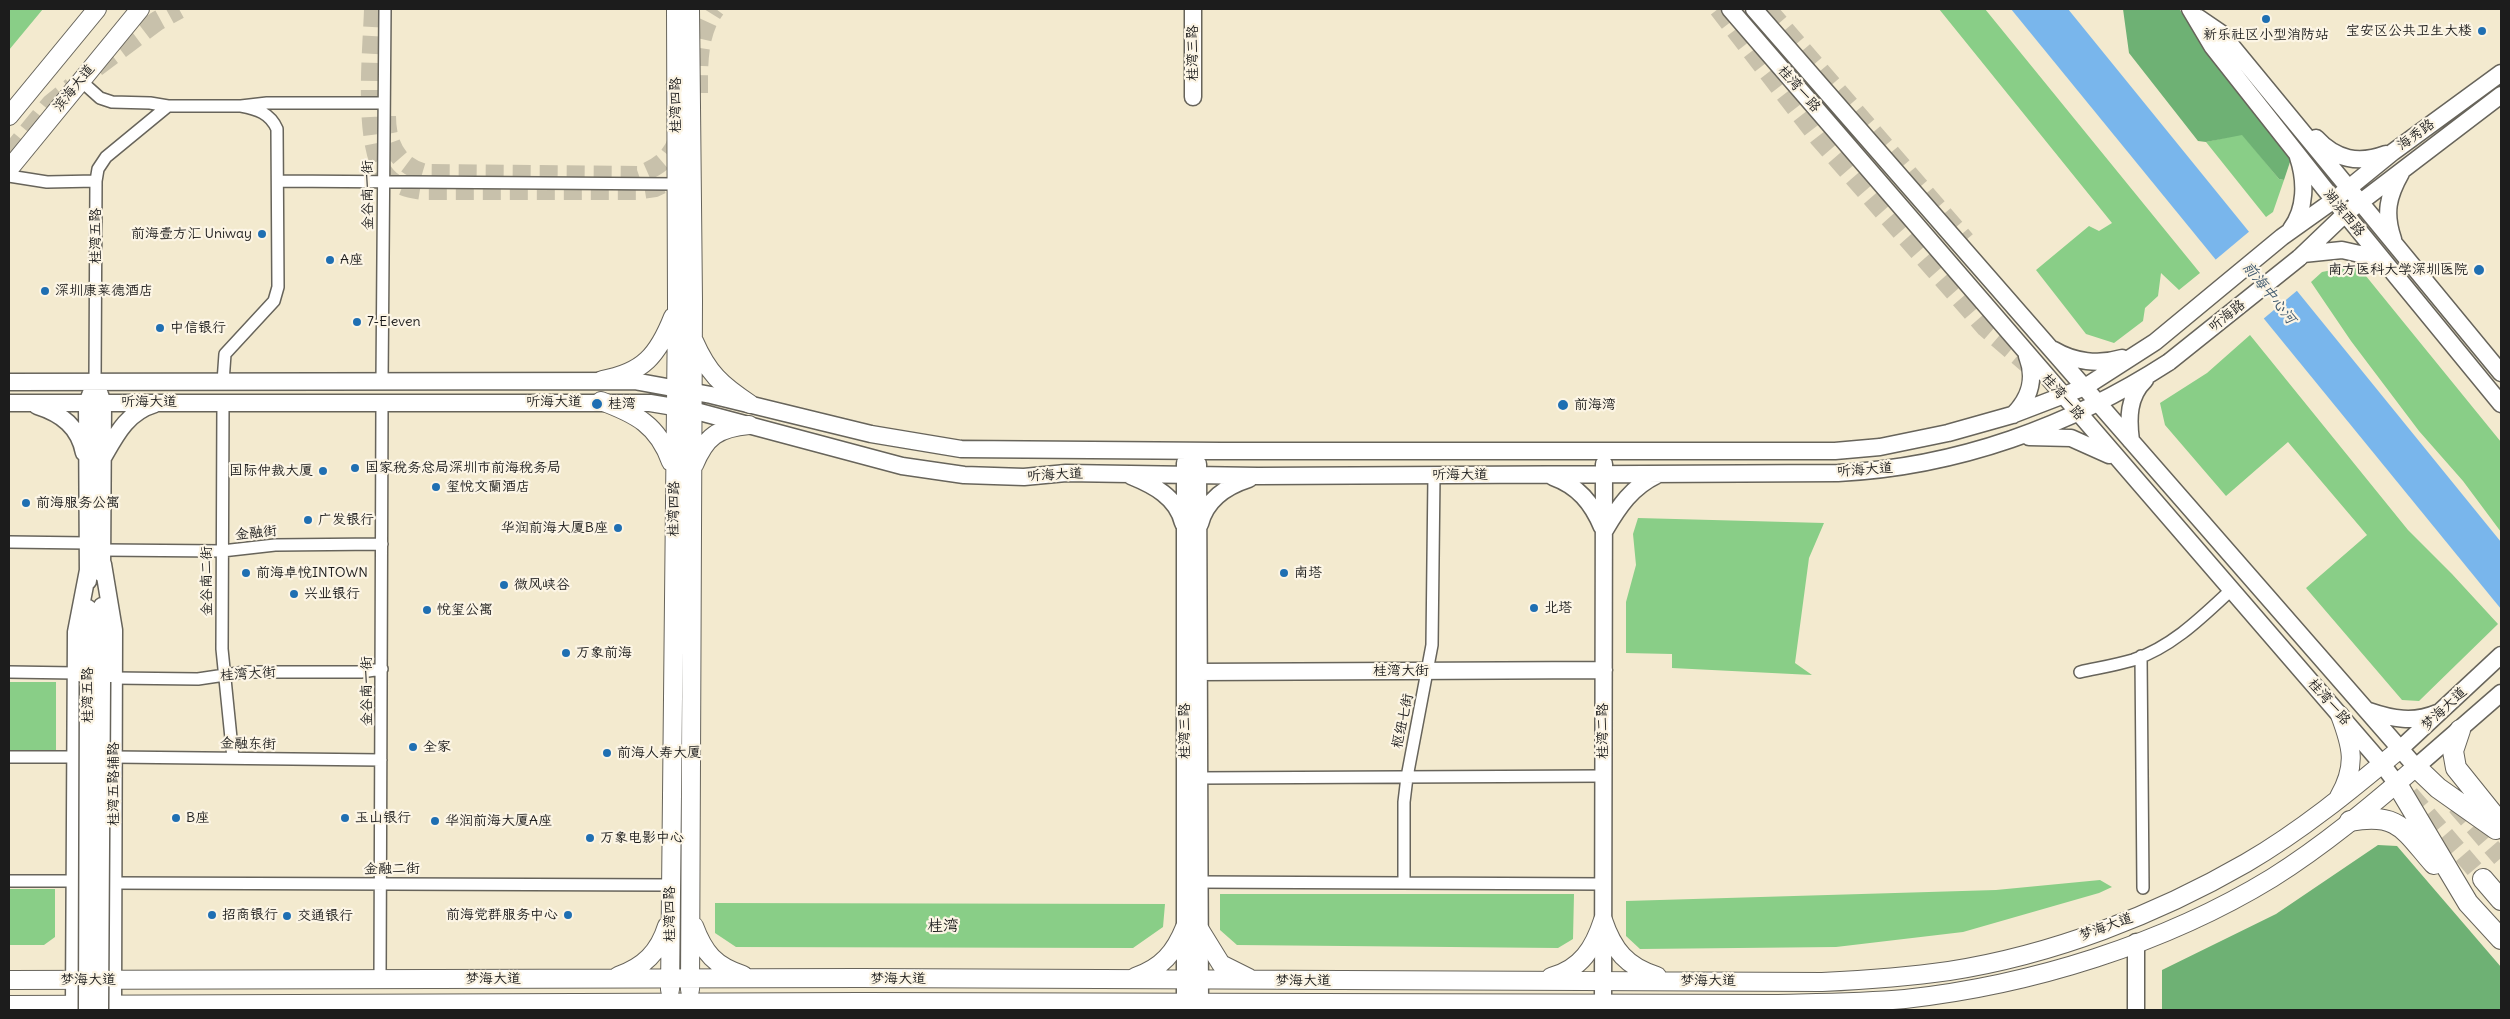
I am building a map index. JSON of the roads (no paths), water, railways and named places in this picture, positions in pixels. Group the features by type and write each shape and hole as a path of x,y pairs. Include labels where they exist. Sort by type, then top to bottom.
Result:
{"highway":[{"path":"2460,730 2453,751 2456,768 2501,824"},
{"path":"2416,767 2438,788 2501,833"},
{"path":"2396,784 2468,903"},
{"path":"2350,821 2369,818 2391,821 2406,832 2501,938"},
{"path":"2483,879 2501,900"}],"main road":[{"path":"81,27 86,9"},
{"path":"9,116 97,9"},
{"name":"滨海大道","path":"9,170 80,80 140,9"},
{"path":"670,9 683,37"},
{"name":"桂湾四路","path":"670,1007 674,469 683,408 692,391 693,336 683,37 676,9"},
{"name":"桂湾四路","path":"690,9 683,37 676,184 677,307 675,387 683,408 692,470 690,1007"},
{"path":"683,37 701,9"},
{"name":"桂湾三路","path":"1192,9 1193,97"},
{"name":"桂湾一路","path":"1730,9 2340,715 2382,764 2396,784"},
{"name":"桂湾一路","path":"1754,9 2416,767"},
{"name":"湖滨西路","path":"2193,12 2222,33 2347,189 2501,373"},
{"name":"湖滨西路","path":"2193,12 2212,46 2296,153 2501,404"},
{"name":"海秀路","path":"2334,200 2393,152 2501,73"},
{"name":"海秀路","path":"2345,214 2501,94"},
{"path":"2272,96 2334,154 2347,159 2362,160 2393,152"},
{"path":"2409,140 2406,145 2407,152 2412,156 2419,156"},
{"path":"2286,234 2297,222 2303,200 2302,176 2296,153"},
{"path":"2395,246 2386,210 2392,189 2404,167"},
{"name":"听海路","path":"2085,387 2155,342 2286,234 2334,200"},
{"name":"听海路","path":"2099,404 2169,362 2301,256 2345,214"},
{"path":"2301,256 2342,250 2382,259"},
{"path":"602,380 629,373 643,366 661,343 677,307"},
{"path":"693,336 713,376 729,390 750,404"},
{"path":"2049,347 2071,358 2095,362 2117,360 2134,355"},
{"path":"2013,415 2026,398 2030,388 2030,367 2025,352"},
{"path":"2131,440 2129,414 2132,402 2137,389 2150,374"},
{"name":"听海大道","path":"9,382 602,380 675,387 871,434 961,449 1604,452 1859,449 1924,439 2013,415 2085,387"},
{"name":"桂湾五路","path":"95,382 93,481 87,543 98,561"},
{"path":"103,458 120,428 132,416 163,402"},
{"path":"601,402 635,416 652,428 661,438 674,469"},
{"name":"听海大道","path":"9,403 640,402 683,408 857,455 931,472 1024,476 1066,473 1258,476 1838,473 1880,470 1935,461 2012,439 2099,404"},
{"path":"26,403 58,414 72,425 83,448 93,481"},
{"name":"桂湾五路","path":"80,1008 98,561 93,481 103,458 95,403"},
{"path":"692,470 704,445 714,434 724,429 748,425"},
{"path":"2012,439 2050,436 2072,438 2118,459"},
{"name":"桂湾三路","path":"1191,451 1192,1007"},
{"name":"桂湾二路","path":"1603,1007 1604,452"},
{"path":"1124,473 1150,484 1170,498 1191,535"},
{"path":"1541,474 1576,488 1596,512 1604,532"},
{"path":"1604,532 1626,497 1645,481 1660,474"},
{"path":"1191,535 1210,504 1235,483 1258,476"},
{"name":"桂湾三路","path":"1191,535 1197,672 1199,882 1193,928"},
{"name":"桂湾五路辅路","path":"80,1008 74,980 75,757 94,679 114,630 98,561"},
{"name":"梦海大道","path":"9,980 753,979 1822,982 1950,970 2029,952 2136,917 2190,893 2246,862 2337,800 2382,764 2444,710 2501,655"},
{"name":"桂湾大街","path":"1197,672 1604,670"},
{"name":"桂湾五路","path":"94,679 106,1008"},
{"name":"桂湾五路辅路","path":"94,679 114,757 113,980 106,1008"},
{"name":"梦海大道","path":"9,1004 80,1008 690,1007 762,1002 1118,1004 1192,1007 1264,1004 1407,1007 1603,1007 1904,999 1990,986 2043,973 2096,957 2179,926 2230,902 2312,851 2396,784 2460,730 2500,693"},
{"path":"2367,710 2392,718 2413,720 2428,717 2444,710"},
{"path":"2337,800 2348,778 2352,760 2349,739 2340,715"},
{"path":"606,979 632,970 647,960 658,947 670,916"},
{"path":"690,916 702,947 710,958 727,970 753,979"},
{"path":"1603,920 1613,946 1624,960 1647,973 1672,981"},
{"path":"1538,980 1566,972 1579,962 1592,948 1603,920"},
{"path":"1119,980 1142,974 1164,962 1193,928 1221,964 1237,974 1264,981"},
{"path":"2136,942 2136,1010"},
{"path":"734,1010 762,1002"},
{"path":"1118,1004 1136,1010"},
{"path":"1245,1010 1264,1004"}],"street":[{"name":"金谷南一街","path":"382,381 384,9"},
{"path":"80,80 100,98 112,102 150,103 168,106 241,106 267,103 384,103"},
{"path":"9,176 47,182 96,181 98,169 106,157 168,106"},
{"path":"223,382 225,354 270,307 277,294 278,138 273,121 262,112 241,106"},
{"name":"桂湾五路","path":"95,382 96,181"},
{"path":"279,181 676,184"},
{"name":"金谷南二街","path":"223,402 222,550 224,675 233,758"},
{"name":"金谷南一街","path":"380,979 382,402"},
{"name":"枢纽七街","path":"1404,883 1404,811 1407,777 1428,671 1433,616 1434,475"},
{"path":"9,542 87,543"},
{"name":"金融街","path":"98,561 275,545 382,544"},
{"path":"2080,672 2112,666 2140,656 2184,631 2231,590"},
{"path":"2140,656 2143,888"},
{"name":"桂湾大街","path":"9,672 94,679 198,679 244,672 361,672 382,669"},
{"path":"9,757 75,757"},
{"name":"金融东街","path":"114,757 381,760"},
{"path":"1198,778 1603,776"},
{"path":"9,881 74,881"},
{"path":"1199,882 1603,884"},
{"name":"金融二街","path":"114,883 670,885"}],"water":[{"name":"前海中心河","path":"2011,9 2068,9 2501,542 2501,609"}],"tunnel":[{"path":"96,67 157,21 179,9"},
{"path":"373,9 370,97 374,144 379,163 387,176 399,185 422,191 637,191 655,188 668,182"},
{"path":"699,93 703,38 710,18 716,9"},
{"path":"1718,9 1818,138 1985,328 2037,373"},
{"path":"1768,9 1966,240"},
{"path":"9,155 51,104 72,87"},
{"path":"387,116 389,135 396,152 408,165 426,173 637,175 662,162 671,152 678,138"},
{"path":"2410,794 2483,879"},
{"path":"2456,806 2501,858"}],"place":[{"name":"新乐社区小型消防站","path":"2266,19"},
{"name":"宝安区公共卫生大楼","path":"2482,31"},
{"name":"前海壹方汇 Uniway","path":"262,234"},
{"name":"A座","path":"330,260"},
{"name":"南方医科大学深圳医院","path":"2479,270"},
{"name":"深圳康莱德酒店","path":"45,291"},
{"name":"7-Eleven","path":"357,322"},
{"name":"中信银行","path":"160,328"},
{"name":"桂湾","path":"597,404"},
{"name":"前海湾","path":"1563,405"},
{"name":"国家税务总局深圳市前海税务局","path":"355,468"},
{"name":"国际仲裁大厦","path":"323,471"},
{"name":"玺悦文蘭酒店","path":"436,487"},
{"name":"前海服务公寓","path":"26,503"},
{"name":"广发银行","path":"308,520"},
{"name":"华润前海大厦B座","path":"618,528"},
{"name":"前海卓悦INTOWN","path":"246,573"},
{"name":"南塔","path":"1284,573"},
{"name":"微风峡谷","path":"504,585"},
{"name":"兴业银行","path":"294,594"},
{"name":"北塔","path":"1534,608"},
{"name":"悦玺公寓","path":"427,610"},
{"name":"万象前海","path":"566,653"},
{"name":"全家","path":"413,747"},
{"name":"前海人寿大厦","path":"607,753"},
{"name":"B座","path":"176,818"},
{"name":"玉山银行","path":"345,818"},
{"name":"华润前海大厦A座","path":"435,821"},
{"name":"万象电影中心","path":"590,838"},
{"name":"招商银行","path":"212,915"},
{"name":"前海党群服务中心","path":"568,915"},
{"name":"交通银行","path":"287,916"}],"district":[{"name":"桂湾","path":"943,926"}]}
